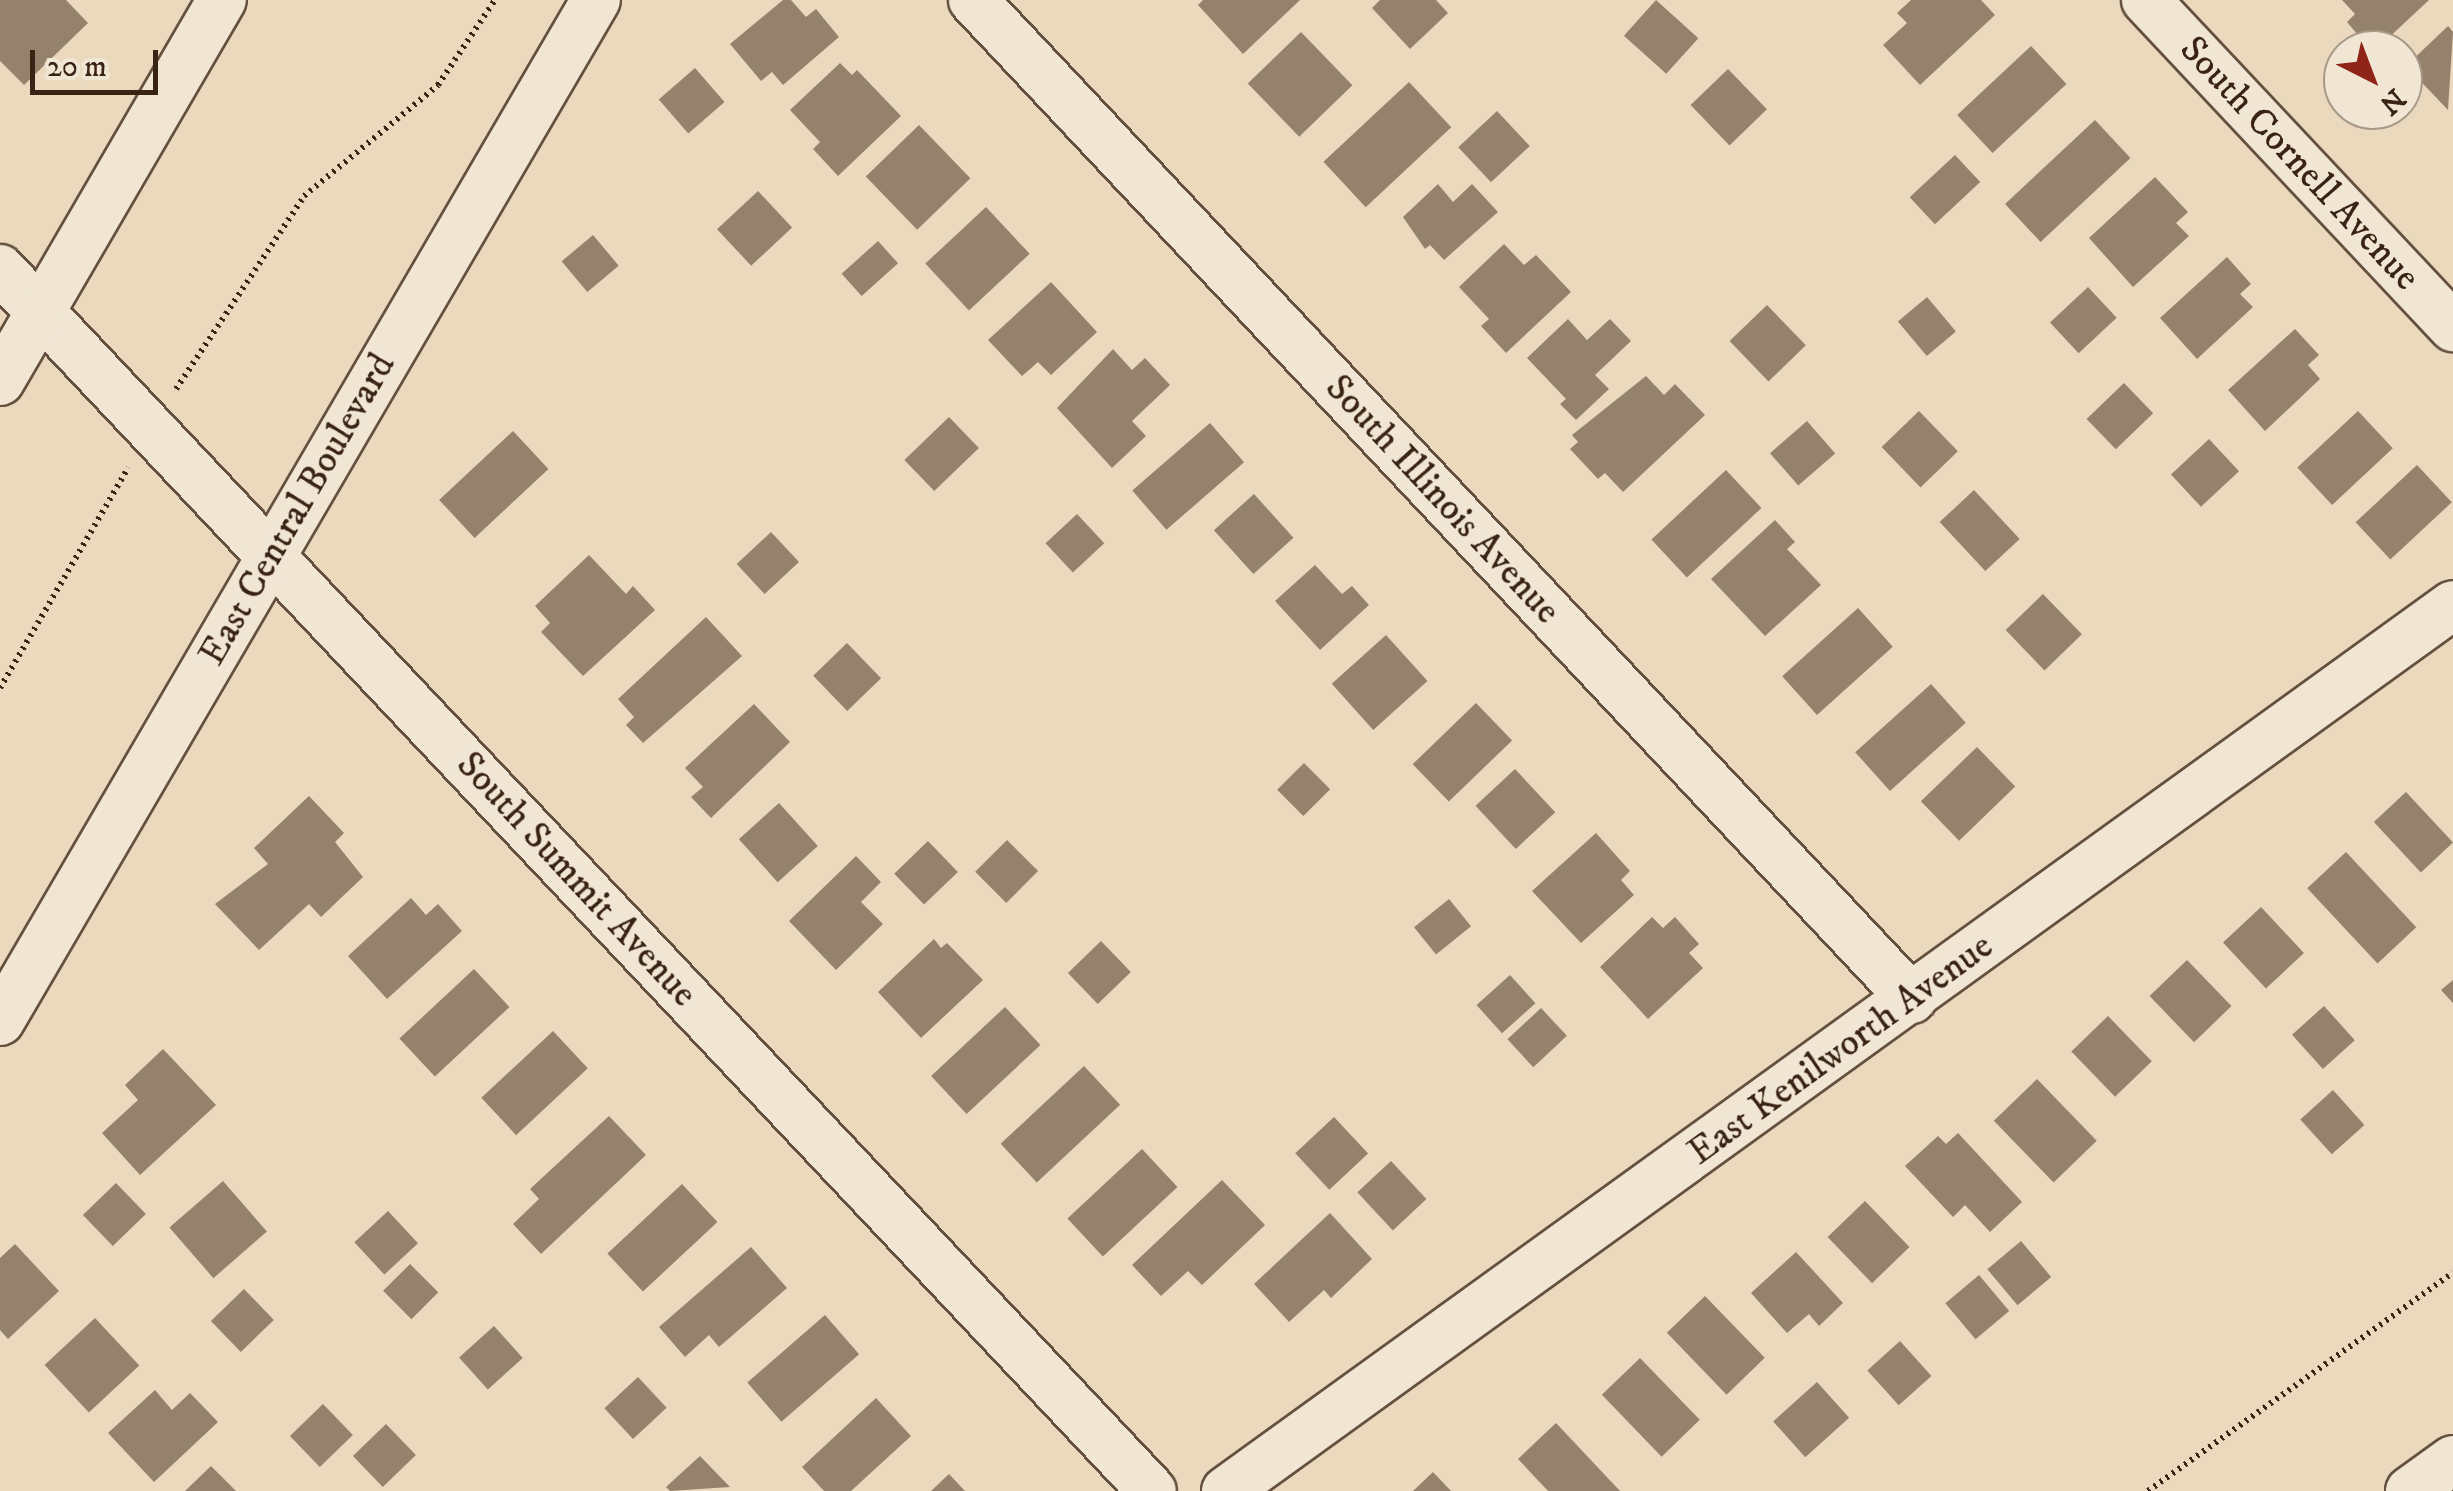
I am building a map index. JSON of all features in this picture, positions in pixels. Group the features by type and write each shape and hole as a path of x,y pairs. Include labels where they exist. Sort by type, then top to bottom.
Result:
{"street":[{"path":"0,381 222,0"},
{"name":"East Central Boulevard","path":"0,1021 596,0"},
{"name":"South Illinois Avenue","path":"972,0 1912,999"},
{"name":"South Cornell Avenue","path":"2146,0 2453,327"},
{"name":"South Summit Avenue","path":"0,269 1152,1491"},
{"name":"East Kenilworth Avenue","path":"1226,1491 2453,605"},
{"path":"2410,1491 2453,1460"}],"path":[{"path":"171,396 304,196 438,85 495,0"},
{"path":"0,688 132,461"},
{"path":"2148,1491 2453,1273"}],"building":[{"path":"0,0 66,0 88,23 24,85 0,61"},
{"path":"783,0 791,0 806,17 816,9 839,37 783,85 772,72 761,81 730,44"},
{"path":"1203,0 1300,0 1243,54 1198,5"},
{"path":"1380,0 1436,0 1448,13 1410,49 1372,8"},
{"path":"1656,0 1698,38 1666,74 1624,36"},
{"path":"1911,0 1981,0 1995,15 1920,85 1883,45 1907,23 1897,13"},
{"path":"2342,0 2429,0 2397,30 2354,30 2347,22 2355,14"},
{"path":"2448,26 2453,32 2448,110 2423,84 2423,50"},
{"path":"1301,32 1352,85 1299,137 1248,83"},
{"path":"2031,46 2066,84 1993,153 1957,115"},
{"path":"840,63 852,75 857,70 901,116 838,176 813,149 820,142 790,110"},
{"path":"695,68 725,102 688,133 659,99"},
{"path":"1728,69 1767,109 1729,145 1691,105"},
{"path":"1409,82 1451,127 1366,207 1323,162"},
{"path":"1497,111 1530,146 1491,182 1458,147"},
{"path":"2095,120 2130,158 2041,242 2005,204"},
{"path":"919,125 970,178 917,230 866,176"},
{"path":"1955,155 1980,182 1935,224 1910,197"},
{"path":"2155,177 2188,212 2176,223 2189,236 2133,287 2089,238"},
{"path":"1438,184 1453,202 1472,184 1498,212 1444,260 1430,245 1425,249 1403,217"},
{"path":"758,191 792,228 751,266 717,229"},
{"path":"986,207 1030,254 969,310 925,264"},
{"path":"593,235 619,266 587,292 562,261"},
{"path":"878,241 898,263 862,296 842,274"},
{"path":"1504,244 1524,265 1536,255 1571,292 1506,353 1481,326 1489,319 1459,287"},
{"path":"2227,257 2251,284 2240,294 2253,307 2197,359 2160,318"},
{"path":"1051,282 1097,332 1051,375 1038,362 1022,376 988,340"},
{"path":"2088,287 2117,318 2079,353 2050,322"},
{"path":"1927,297 1956,331 1927,356 1898,321"},
{"path":"1767,305 1806,345 1768,381 1730,341"},
{"path":"1568,319 1587,340 1610,319 1631,341 1595,375 1609,389 1576,420 1560,404 1566,399 1527,358"},
{"path":"2295,329 2319,355 2308,365 2320,379 2265,431 2228,390"},
{"path":"1113,349 1132,370 1145,358 1170,385 1132,421 1146,436 1112,468 1057,408"},
{"path":"1646,376 1664,395 1675,384 1705,415 1623,492 1605,473 1598,479 1570,449 1578,442 1572,435"},
{"path":"2124,383 2153,413 2116,449 2087,419"},
{"path":"1919,411 1958,451 1920,487 1882,447"},
{"path":"2358,411 2393,448 2332,505 2297,468"},
{"path":"949,417 979,448 934,491 904,460"},
{"path":"1807,421 1835,453 1798,486 1770,453"},
{"path":"1210,423 1244,462 1166,530 1132,491"},
{"path":"513,431 548,469 475,538 439,500"},
{"path":"2209,439 2239,471 2201,507 2171,474"},
{"path":"2417,465 2452,502 2390,560 2356,522"},
{"path":"1726,470 1761,508 1687,578 1651,540"},
{"path":"1974,490 2020,539 1985,571 1940,522"},
{"path":"1254,494 1293,538 1253,574 1214,530"},
{"path":"1077,514 1104,543 1073,573 1046,543"},
{"path":"1775,520 1795,542 1787,549 1821,585 1765,636 1711,579"},
{"path":"771,532 799,562 765,594 737,564"},
{"path":"589,555 626,594 633,586 655,610 583,676 541,632 550,623 535,606"},
{"path":"1315,565 1342,594 1352,586 1369,605 1320,650 1275,601"},
{"path":"2043,594 2082,634 2044,670 2006,630"},
{"path":"1858,608 1893,647 1817,715 1782,676"},
{"path":"706,617 742,656 643,743 626,725 634,717 618,699"},
{"path":"1386,635 1427,681 1373,730 1332,684"},
{"path":"847,643 881,678 847,711 813,676"},
{"path":"1931,684 1966,723 1890,791 1855,752"},
{"path":"1476,703 1512,740 1449,802 1413,764"},
{"path":"754,704 790,742 711,818 691,797 703,787 685,768"},
{"path":"1977,747 2015,787 1959,841 1921,801"},
{"path":"1304,763 1330,789 1303,816 1277,790"},
{"path":"1515,769 1555,812 1516,849 1476,806"},
{"path":"2406,792 2453,842 2421,872 2374,822"},
{"path":"309,796 344,833 335,842 363,877 321,917 309,904 259,950 215,904 268,864 254,848"},
{"path":"779,803 818,846 778,882 739,839"},
{"path":"1596,833 1630,871 1621,880 1634,895 1581,943 1532,891"},
{"path":"1007,840 1038,871 1006,903 975,872"},
{"path":"928,841 958,872 924,905 894,874"},
{"path":"2346,852 2416,927 2377,963 2307,888"},
{"path":"856,856 881,882 861,902 883,924 836,970 789,921"},
{"path":"411,898 426,915 438,904 462,931 387,999 348,956"},
{"path":"1449,899 1471,926 1436,955 1414,927"},
{"path":"2261,907 2304,953 2266,989 2223,942"},
{"path":"1652,917 1663,928 1675,917 1699,944 1689,953 1703,968 1648,1019 1600,967"},
{"path":"934,939 941,948 947,943 983,980 921,1038 878,992"},
{"path":"1101,941 1131,972 1098,1004 1068,973"},
{"path":"2187,960 2231,1006 2194,1042 2150,996"},
{"path":"474,969 509,1007 435,1077 399,1039"},
{"path":"1510,975 1535,1003 1502,1033 1477,1005"},
{"path":"2453,980 2453,1003 2441,990"},
{"path":"2324,1006 2355,1040 2323,1069 2292,1035"},
{"path":"1005,1007 1040,1045 967,1114 931,1076"},
{"path":"1541,1008 1567,1036 1533,1067 1507,1039"},
{"path":"2108,1016 2152,1061 2115,1097 2071,1051"},
{"path":"553,1031 588,1068 516,1135 481,1098"},
{"path":"163,1049 216,1105 140,1175 102,1133 138,1100 125,1085"},
{"path":"1084,1066 1120,1105 1037,1183 1001,1144"},
{"path":"2037,1079 2097,1141 2054,1183 1994,1121"},
{"path":"2333,1090 2364,1125 2332,1154 2300,1119"},
{"path":"609,1116 646,1155 541,1254 513,1224 539,1199 530,1189"},
{"path":"1334,1117 1368,1154 1329,1190 1295,1153"},
{"path":"1958,1133 2022,1202 1990,1232 1965,1205 1953,1217 1905,1166 1938,1136 1946,1144"},
{"path":"1142,1149 1177,1187 1103,1257 1067,1219"},
{"path":"1391,1161 1426,1199 1393,1230 1357,1192"},
{"path":"1222,1180 1265,1225 1202,1285 1188,1271 1161,1296 1132,1265"},
{"path":"223,1181 267,1232 213,1278 169,1228"},
{"path":"116,1183 146,1214 113,1246 83,1215"},
{"path":"682,1184 717,1222 643,1292 607,1254"},
{"path":"1865,1201 1909,1247 1872,1283 1828,1237"},
{"path":"388,1211 418,1243 384,1275 354,1242"},
{"path":"1330,1213 1372,1259 1331,1298 1324,1290 1289,1322 1254,1284"},
{"path":"2021,1241 2051,1277 2018,1305 1987,1269"},
{"path":"15,1244 59,1291 8,1339 0,1330 0,1258"},
{"path":"751,1247 787,1288 719,1347 709,1335 685,1357 659,1327"},
{"path":"1796,1252 1843,1303 1819,1326 1809,1314 1787,1333 1751,1293"},
{"path":"410,1264 438,1292 411,1319 383,1291"},
{"path":"1979,1275 2009,1311 1976,1339 1945,1303"},
{"path":"244,1289 274,1320 241,1352 211,1321"},
{"path":"1705,1296 1765,1358 1727,1395 1667,1333"},
{"path":"825,1315 859,1354 781,1422 747,1383"},
{"path":"95,1318 139,1366 89,1413 45,1365"},
{"path":"494,1326 523,1358 488,1389 459,1357"},
{"path":"1900,1341 1931,1376 1899,1405 1867,1370"},
{"path":"1640,1358 1700,1420 1662,1457 1602,1395"},
{"path":"638,1377 667,1408 633,1439 604,1408"},
{"path":"1817,1382 1849,1418 1805,1457 1773,1421"},
{"path":"155,1390 172,1410 190,1393 218,1422 154,1482 108,1433"},
{"path":"876,1398 911,1436 851,1491 824,1491 802,1467"},
{"path":"323,1404 353,1435 320,1467 290,1436"},
{"path":"1556,1423 1620,1491 1548,1491 1518,1459"},
{"path":"386,1424 416,1455 383,1487 353,1456"},
{"path":"700,1456 730,1487 670,1491 666,1487"},
{"path":"211,1466 236,1491 185,1491"},
{"path":"1433,1472 1451,1491 1413,1491"},
{"path":"949,1474 965,1491 931,1491"}]}
